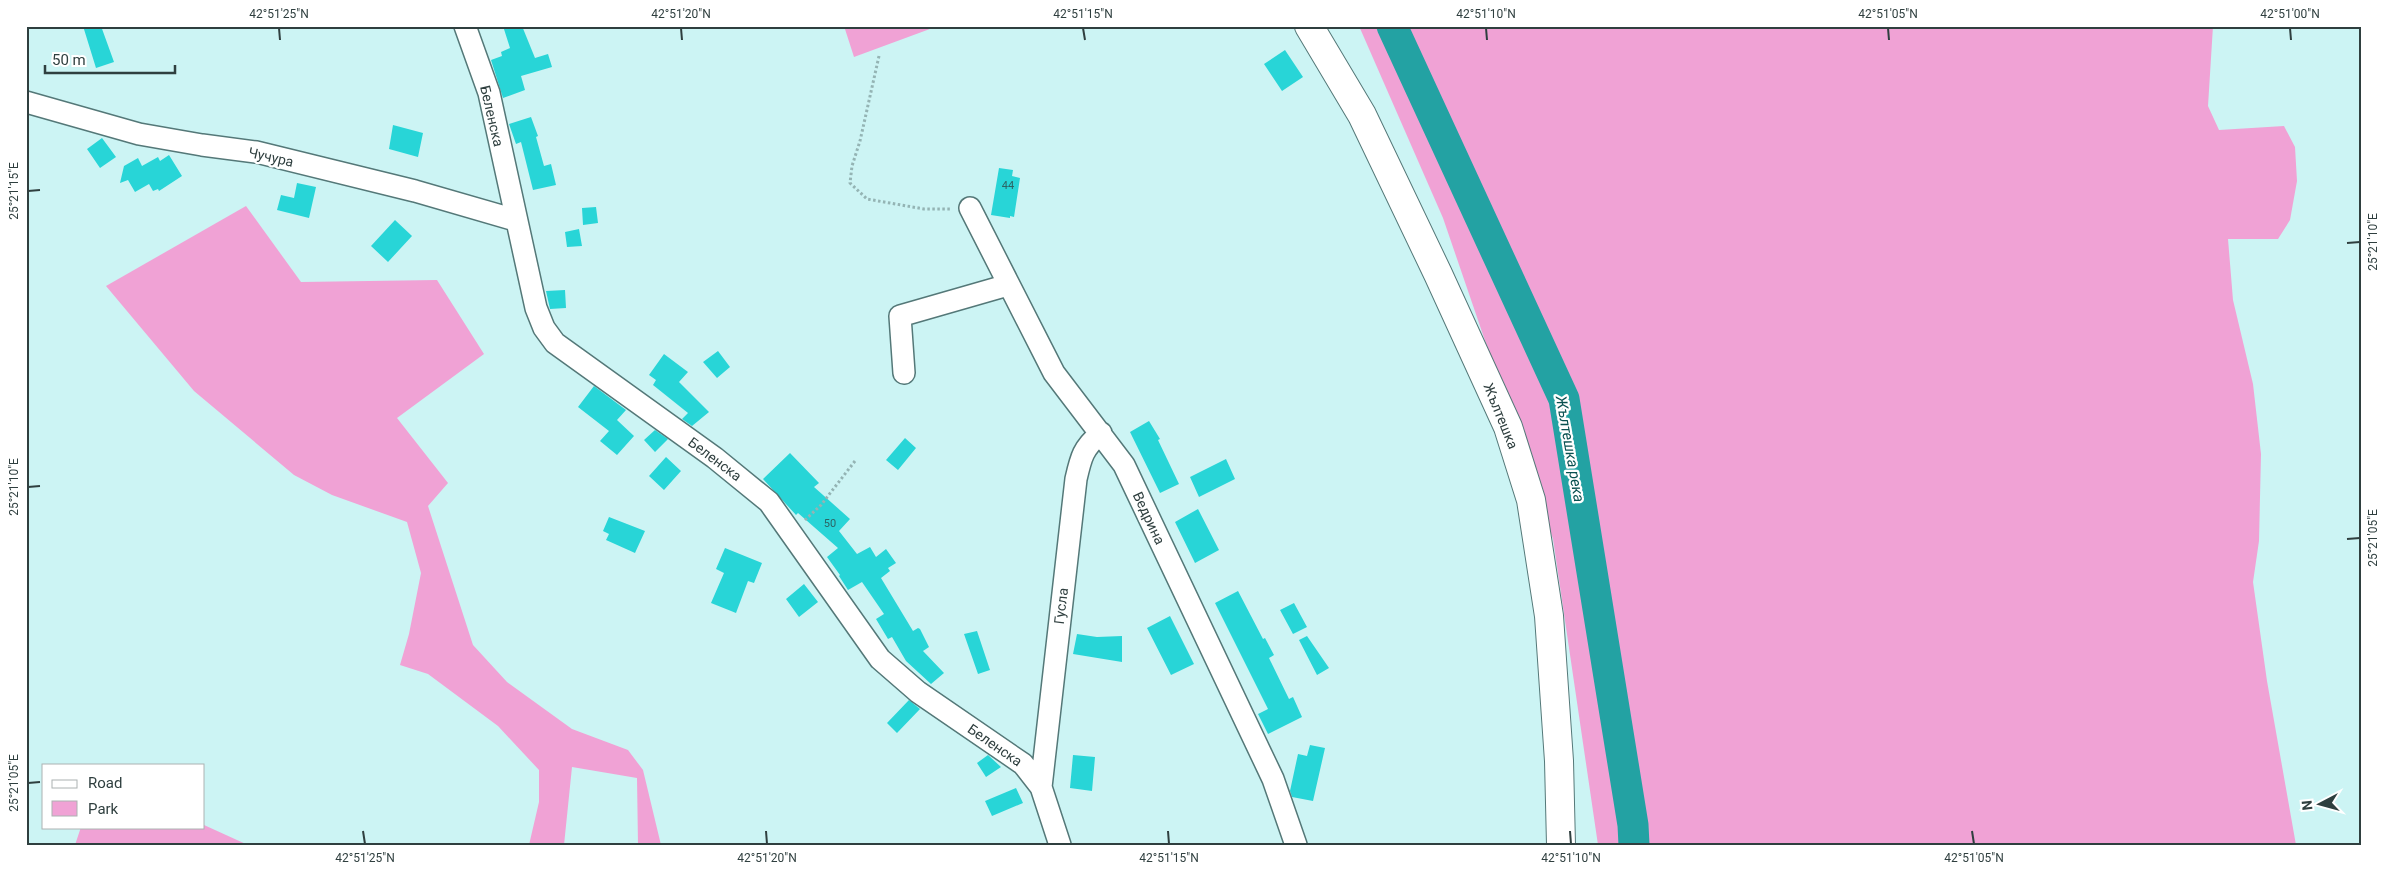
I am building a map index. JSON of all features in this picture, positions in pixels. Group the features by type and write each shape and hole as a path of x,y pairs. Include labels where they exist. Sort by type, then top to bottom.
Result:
{"main road":[{"name":"Жълтешка","path":"1309,26 1362,115 1438,274 1508,427 1531,500 1549,616 1560,761 1561,845"}],"street":[{"name":"Беленска","path":"465,26 489,94 515,220 536,308 544,328 555,343 715,458 769,502 880,659 918,692 1024,764 1041,787 1060,845"},
{"name":"Чучура","path":"26,102 139,134 256,152 415,191 515,220"},
{"name":"Ведрина","path":"970,208 1054,373 1124,465 1273,779 1296,845"},
{"path":"904,374 900,316 1008,285"},
{"name":"Гусла","path":"1041,787 1076,479 1081,455 1088,444 1101,433"}],"path":[{"path":"879,56 860,141 852,166 850,183 867,199 924,210 970,208"},
{"path":"790,534 821,505 855,461"}],"green space":[{"path":"844,26 938,26 854,57"},
{"path":"1359,26 2213,26 2208,106 2219,130 2284,126 2295,147 2297,181 2290,220 2278,239 2228,239 2233,300 2253,384 2261,454 2259,541 2253,582 2267,681 2296,845 1598,845 1553,539 1443,218"},
{"path":"246,206 301,282 437,280 484,354 397,418 448,483 428,506 473,645 507,682 572,729 628,750 643,770 661,845 638,845 637,778 572,767 564,845 529,845 539,802 539,770 498,726 428,674 400,665 409,634 421,573 407,522 332,495 294,475 194,391 106,286"},
{"path":"205,825 248,845 75,845 81,828 205,828"}],"building":[{"path":"83,26 101,26 114,62 96,68"},
{"path":"503,26 522,26 535,58 548,54 552,67 521,76 525,90 503,98 491,60 502,56 501,52 510,48"},
{"path":"1285,50 1303,77 1282,91 1264,64"},
{"path":"531,117 538,136 536,137 544,166 551,164 556,185 533,190 521,142 516,144 509,124"},
{"path":"393,125 423,133 418,157 389,149"},
{"path":"102,138 116,157 100,168 87,149"},
{"path":"169,155 182,176 159,191 158,189 153,191 149,184 135,192 128,180 120,183 124,166 138,158 142,166 158,157 160,161"},
{"path":"999,168 1013,170 1012,176 1020,178 1014,217 991,215"},
{"path":"297,183 316,187 309,218 277,210 281,195 294,198"},
{"path":"596,207 598,223 583,225 582,208"},
{"path":"395,220 412,236 388,262 371,246"},
{"path":"579,229 582,246 567,247 565,232"},
{"path":"565,290 566,308 550,309 546,291"},
{"path":"718,351 730,367 717,378 703,362"},
{"path":"664,354 688,372 679,382 709,412 692,426 682,419 688,413 653,385 656,380 649,375"},
{"path":"594,386 626,410 617,420 634,436 617,455 600,441 609,431 578,407"},
{"path":"1149,421 1160,439 1158,440 1179,484 1160,493 1130,432"},
{"path":"655,430 668,439 655,452 644,440"},
{"path":"905,438 916,448 898,470 886,460"},
{"path":"790,453 819,483 814,487 850,519 839,531 857,554 870,547 876,557 886,549 896,563 888,568 890,571 881,578 913,631 918,628 920,629 929,647 923,651 944,673 931,684 906,661 892,637 888,639 876,619 884,614 862,582 848,590 827,557 838,548 798,513 796,515 763,479"},
{"path":"666,457 681,471 664,490 649,476"},
{"path":"1226,459 1235,479 1199,497 1190,477"},
{"path":"1198,509 1219,550 1195,563 1175,522"},
{"path":"609,517 645,531 635,553 606,540 609,534 603,531"},
{"path":"725,548 762,563 754,583 748,581 736,613 711,603 724,573 716,569"},
{"path":"804,584 818,602 799,617 786,599"},
{"path":"1238,591 1263,639 1265,638 1274,655 1269,658 1289,699 1293,697 1302,717 1268,734 1258,714 1268,709 1215,603"},
{"path":"1294,603 1307,627 1293,634 1280,610"},
{"path":"1170,616 1194,664 1171,675 1147,628"},
{"path":"977,631 990,670 978,674 964,634"},
{"path":"1077,634 1097,637 1122,636 1122,662 1073,654"},
{"path":"1307,636 1329,668 1317,675 1299,640"},
{"path":"909,700 920,709 897,733 887,723"},
{"path":"1310,745 1325,748 1313,801 1292,797 1290,791 1298,754 1307,756"},
{"path":"988,755 1001,767 986,777 977,763"},
{"path":"1073,755 1095,757 1092,791 1070,788"},
{"path":"1016,788 1023,803 992,816 985,801"}],"waterway":[{"name":"Жълтешка река","path":"1392,26 1564,399 1633,825 1634,845"}]}
